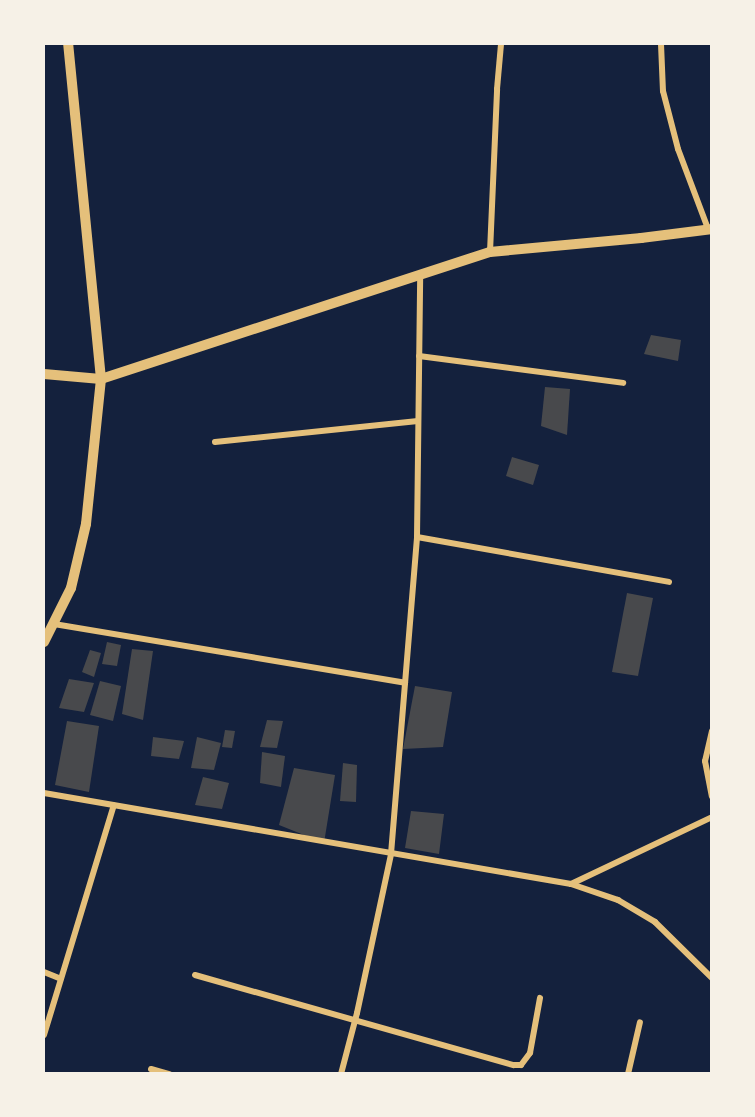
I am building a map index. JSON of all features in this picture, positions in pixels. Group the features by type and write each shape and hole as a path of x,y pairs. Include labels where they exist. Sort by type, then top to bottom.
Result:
{"street":[{"path":"44,642 71,588 86,524 101,380 68,44"},
{"path":"490,252 501,44"},
{"path":"44,374 101,380 490,252 710,229 672,126 663,91 661,44"},
{"path":"341,1074 355,1022 391,854 417,537 420,275"},
{"path":"419,356 623,383"},
{"path":"215,442 418,421"},
{"path":"417,537 669,582"},
{"path":"54,624 405,682"},
{"path":"711,730 705,761 711,796"},
{"path":"44,793 571,884 618,900 656,922 711,978"},
{"path":"44,1035 114,805"},
{"path":"571,884 711,817"},
{"path":"44,972 61,979"},
{"path":"195,975 355,1022 521,1065 530,1053 540,999"},
{"path":"628,1074 640,1022"},
{"path":"151,1068 169,1074"}],"building":[{"path":"651,335 681,340 678,361 644,354"},
{"path":"545,387 570,389 567,435 541,426"},
{"path":"512,457 539,465 533,485 506,476"},
{"path":"627,593 653,598 638,676 612,672"},
{"path":"107,642 121,645 117,666 102,664"},
{"path":"132,649 153,651 143,720 122,714"},
{"path":"90,650 101,653 94,677 82,672"},
{"path":"69,679 94,683 84,712 59,708"},
{"path":"100,681 121,686 113,721 90,715"},
{"path":"415,686 452,692 443,747 403,749"},
{"path":"267,720 283,721 277,748 260,747"},
{"path":"67,721 99,726 89,792 55,785"},
{"path":"225,730 235,731 232,748 222,747"},
{"path":"153,737 184,741 179,759 151,756"},
{"path":"197,737 221,743 214,770 191,768"},
{"path":"262,752 285,756 281,787 260,783"},
{"path":"343,763 357,765 356,802 340,801"},
{"path":"294,768 335,775 324,843 279,825"},
{"path":"203,777 229,783 222,809 195,805"},
{"path":"411,811 444,814 439,854 405,848"}]}
